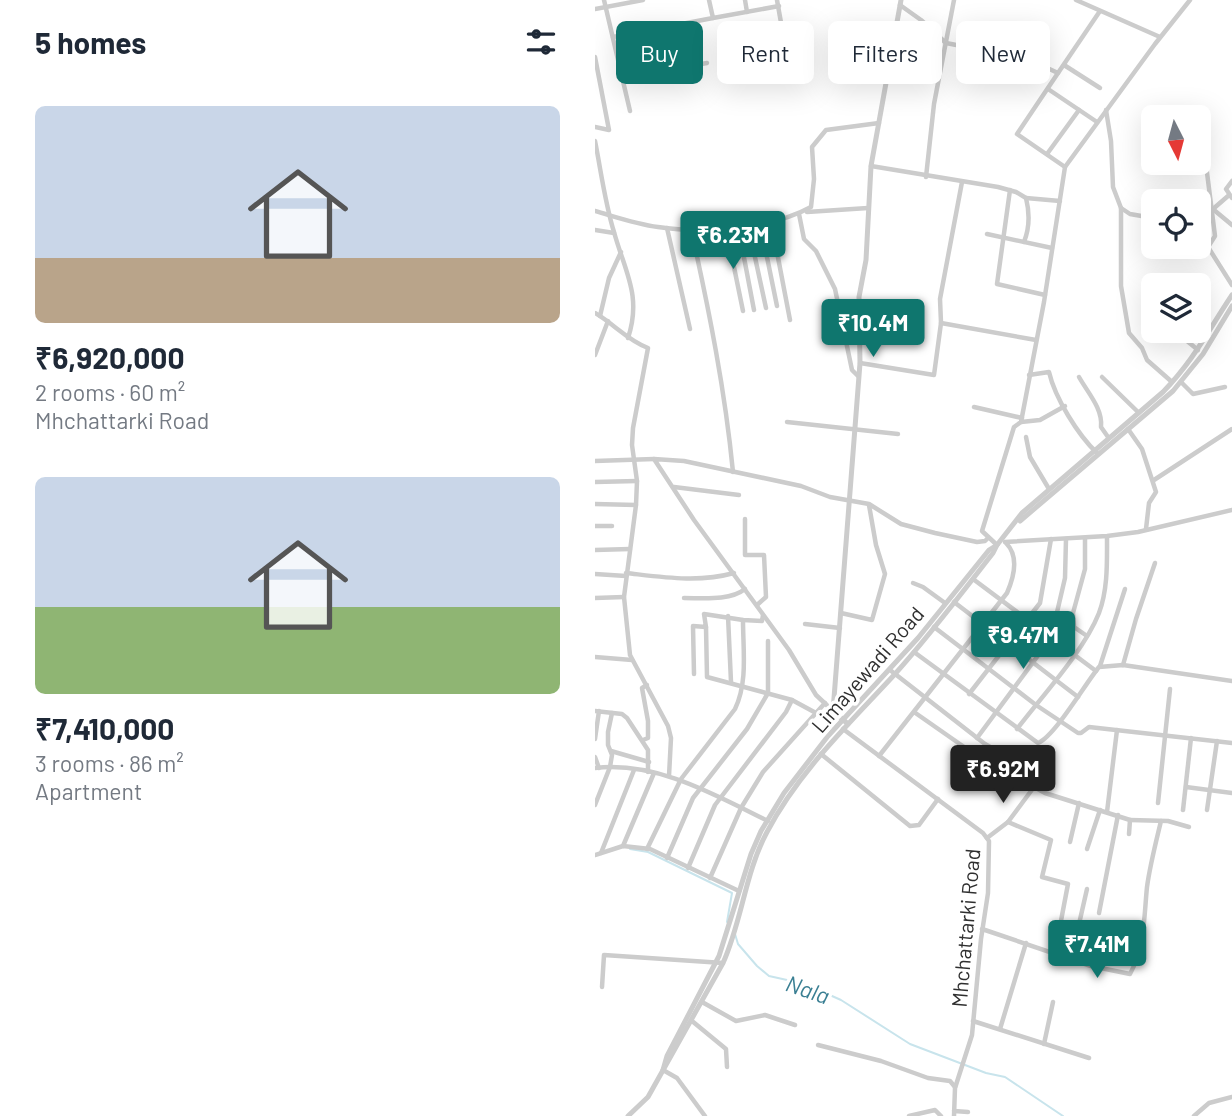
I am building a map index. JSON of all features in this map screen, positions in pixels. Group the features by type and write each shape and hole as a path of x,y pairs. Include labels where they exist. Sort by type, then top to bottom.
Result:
{"street":[{"path":"604,0 616,51"},
{"path":"595,9 643,0"},
{"path":"709,0 713,18"},
{"path":"745,0 747,12"},
{"path":"926,177 934,104 954,0"},
{"path":"1076,0 1160,37"},
{"path":"1190,0 1065,167 1045,295 1021,420 1014,427 982,531 988,538 1001,542 1085,539 1146,530 1232,510"},
{"path":"900,2 946,43 1028,59 1058,74"},
{"path":"833,711 860,363 859,297 866,260 871,166 900,2"},
{"path":"613,37 747,12 778,3 781,21"},
{"path":"1065,167 1017,134 1100,11"},
{"path":"595,57 609,130 595,127"},
{"path":"703,64 707,63"},
{"path":"1064,65 1100,88"},
{"path":"623,84 630,111"},
{"path":"1048,89 1097,122"},
{"path":"1047,155 1079,110"},
{"path":"1106,110 1111,141 1113,187 1121,208 1121,286 1129,333 1142,348 1147,360 1172,382"},
{"path":"801,213 811,207 814,197 812,148 826,130 879,123"},
{"path":"595,141 598,168 614,233 634,295 633,323 628,338"},
{"path":"871,166 1010,190 1026,198 1060,201"},
{"path":"1208,175 1216,236 1211,243"},
{"path":"1213,209 1230,197 1226,190 1232,181"},
{"path":"860,363 934,375 941,323 940,299 962,182"},
{"path":"1010,190 997,284 1045,295"},
{"path":"1024,242 1030,222 1026,198"},
{"path":"595,211 644,225 691,229 726,228 801,213 868,208"},
{"path":"1121,208 1141,216"},
{"path":"1213,209 1232,225"},
{"path":"801,213 804,239 816,251 835,289 852,370 858,376"},
{"path":"771,221 790,320"},
{"path":"760,223 777,306"},
{"path":"748,225 766,308"},
{"path":"737,226 754,310"},
{"path":"667,228 690,329"},
{"path":"726,228 743,311"},
{"path":"691,229 715,340 733,472"},
{"path":"595,230 614,233"},
{"path":"987,234 1052,248"},
{"path":"621,252 597,314 628,338 648,348 633,428 636,505 624,597 630,655 668,726 671,738 669,776"},
{"path":"1211,252 1232,285"},
{"name":"Limayewadi Road","path":"1014,525 1108,437 1172,382 1198,351 1232,295"},
{"name":"Limayewadi Road","path":"893,671 914,652 1022,513 1181,382 1203,354 1232,306"},
{"path":"595,355 608,321"},
{"path":"941,323 1037,340"},
{"path":"1189,343 1198,351"},
{"path":"1029,375 1049,372 1053,387 1095,452"},
{"path":"1079,377 1096,404 1103,424 1101,428 1108,437"},
{"path":"1102,377 1138,412"},
{"path":"1181,382 1193,394 1225,387"},
{"path":"974,407 1021,420 1040,420 1065,407"},
{"path":"787,422 898,434"},
{"path":"1127,428 1142,449 1154,480 1156,492 1149,503 1146,530"},
{"path":"1154,480 1232,429"},
{"path":"1026,437 1030,457 1049,489"},
{"path":"595,461 633,458 684,461 801,486 809,491 869,504 901,524 977,542 988,538"},
{"path":"653,459 764,614 816,695 845,724"},
{"path":"595,482 637,481"},
{"path":"673,487 739,495"},
{"path":"595,504 636,505"},
{"path":"841,613 872,620 885,574 870,518 869,504"},
{"path":"745,519 745,555 764,555 766,597 757,605"},
{"path":"595,526 612,526"},
{"path":"1017,729 1074,655 1100,612 1106,582 1107,536"},
{"path":"977,738 1051,638 1065,578 1066,539"},
{"path":"1085,539 1084,577 1073,613 1074,627 1087,636"},
{"path":"969,694 1040,603 1051,540"},
{"path":"879,756 1001,601 1013,579 1013,555 1001,542"},
{"name":"Limayewadi Road","path":"770,821 790,784 893,671 989,550 1001,542"},
{"path":"595,551 630,550"},
{"path":"1123,665 1155,563"},
{"path":"595,574 717,578 734,573"},
{"path":"973,579 1074,655 1098,669 1123,665 1232,681"},
{"path":"913,583 945,603"},
{"path":"684,598 717,598 740,593 745,589"},
{"path":"914,652 1035,743 1040,743 1060,721 1098,669 1125,589"},
{"path":"595,598 624,597"},
{"path":"954,602 1078,697"},
{"path":"764,614 762,621 704,614 707,677 792,700 816,713"},
{"path":"728,616 731,682"},
{"path":"647,849 681,779 734,709 743,686 743,620"},
{"path":"805,624 840,628"},
{"path":"694,674 693,626 706,627"},
{"path":"934,627 1036,705 1079,734 1087,727 1232,743"},
{"path":"667,858 693,798 747,729 768,693 768,642"},
{"path":"595,657 633,661"},
{"path":"893,671 977,738 1011,759 1026,772 1034,787 1045,793 1130,820 1161,821 1189,827"},
{"path":"643,740 648,738 642,688 647,685"},
{"path":"1158,803 1170,689"},
{"path":"688,868 715,805 786,712 792,700"},
{"path":"710,878 741,808 763,772 825,703"},
{"path":"595,739 597,711 627,718 648,750 648,772"},
{"path":"914,712 977,756"},
{"path":"595,805 610,767 608,732 613,713"},
{"name":"Limayewadi Road","path":"770,821 845,724"},
{"name":"Mhchattarki Road","path":"845,724 879,756 989,841 990,871 972,1035 955,1088 954,1114"},
{"path":"1107,812 1117,730"},
{"path":"1183,810 1191,738"},
{"path":"1207,810 1217,741"},
{"path":"611,751 649,762"},
{"path":"821,754 910,826 919,825 938,799"},
{"path":"595,757 597,768 634,770 681,779 770,821"},
{"path":"598,855 634,770"},
{"path":"622,846 655,773"},
{"path":"987,838 1008,822 1034,787"},
{"path":"1186,787 1232,793"},
{"path":"1070,842 1079,803"},
{"path":"1087,849 1100,810"},
{"path":"1099,913 1118,815"},
{"path":"1129,834 1130,820"},
{"path":"734,925 739,891 751,854 770,821"},
{"path":"628,1116 649,1097 702,1002 729,939 770,821"},
{"path":"982,929 1072,959 1130,974 1144,928 1147,888 1161,821"},
{"path":"1008,822 1051,840 1042,877 1068,884 1060,926"},
{"path":"598,855 622,846 647,849 739,891"},
{"path":"1072,959 1087,889"},
{"path":"1000,1030 1025,943"},
{"path":"602,987 604,955 719,963"},
{"path":"663,1070 667,1056 719,963"},
{"path":"702,1002 736,1021 765,1015 796,1025"},
{"path":"1044,1044 1053,1002"},
{"path":"692,1021 726,1049 727,1067"},
{"path":"973,1021 1089,1058"},
{"path":"818,1045 881,1061 928,1078 950,1081 955,1088"},
{"path":"663,1070 677,1078 705,1116"},
{"path":"1194,1116 1209,1103 1232,1097"},
{"path":"909,1116 935,1110 941,1116"},
{"path":"954,1114 968,1112"}],"waterway":[{"name":"Nala","path":"630,849 648,852 732,893 727,922"},
{"name":"Nala","path":"735,934 738,944 769,976 805,984 841,1000 910,1044 986,1073 1005,1077 1063,1116"}]}
